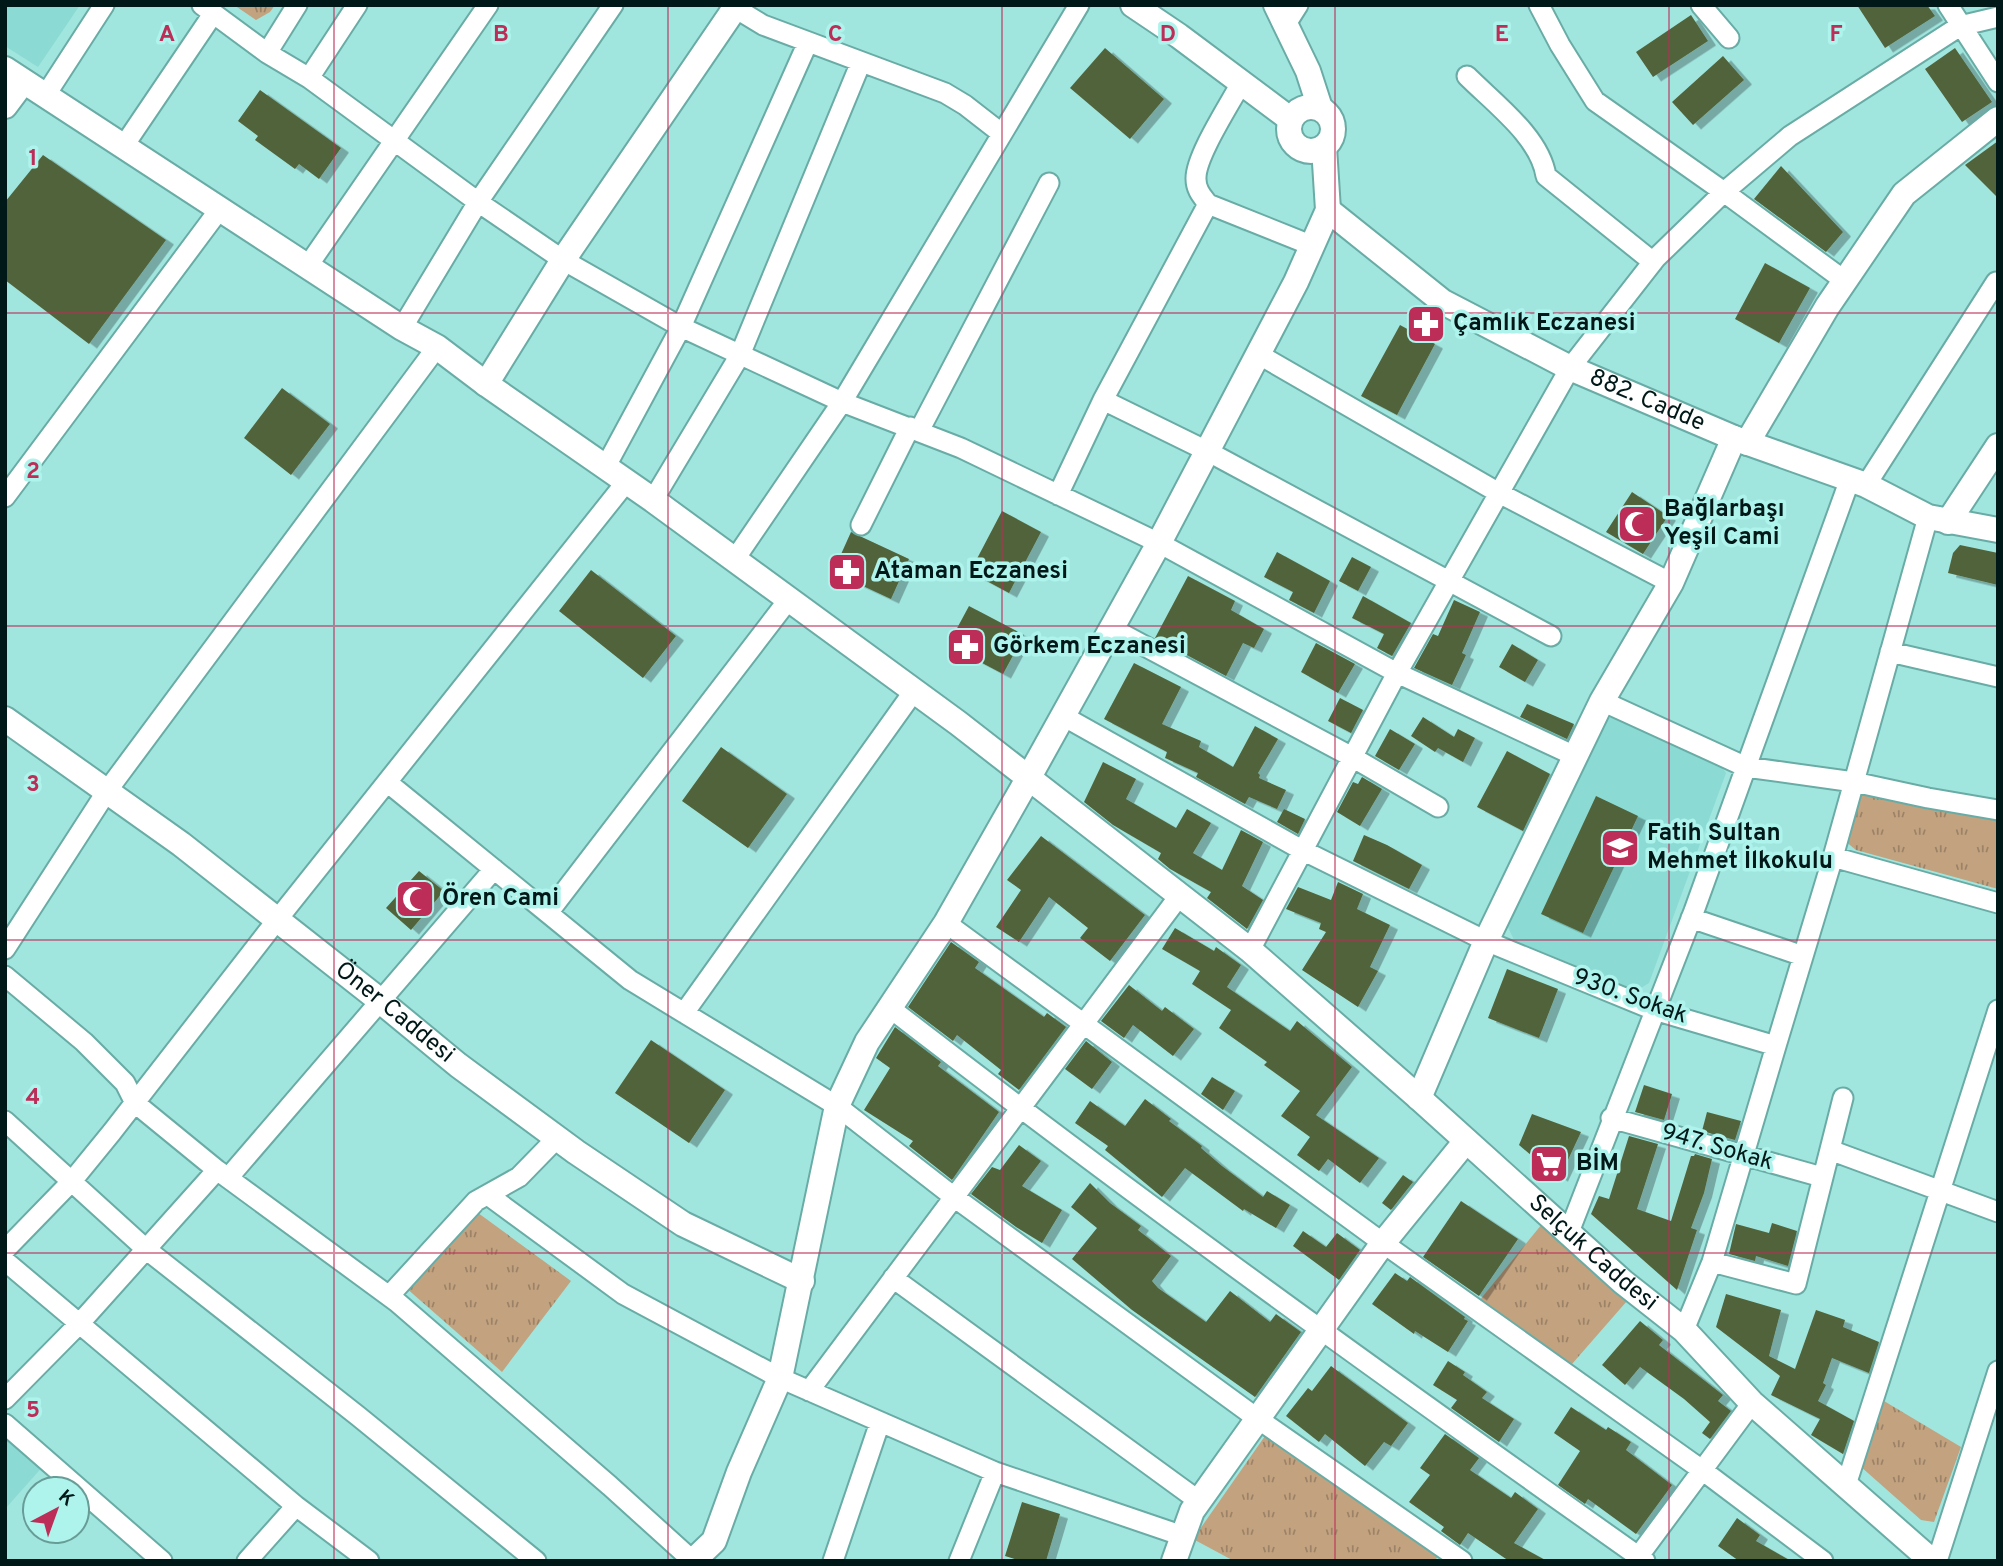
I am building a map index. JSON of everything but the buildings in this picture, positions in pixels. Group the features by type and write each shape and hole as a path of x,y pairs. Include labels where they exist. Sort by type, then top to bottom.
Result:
{"street":[{"path":"45,96 104,5"},
{"path":"267,53 297,5"},
{"path":"309,78 357,5"},
{"path":"307,267 488,5"},
{"path":"402,328 478,202 613,5"},
{"path":"735,559 842,402 1079,5"},
{"path":"1133,5 1290,119"},
{"path":"1539,5 1595,101 1845,281"},
{"path":"1701,5 1729,38"},
{"path":"1948,5 1998,82"},
{"path":"486,384 563,260 735,6 763,24 944,93 1001,133"},
{"path":"123,147 207,10 267,53 309,78 478,202 563,260 681,327 842,402 961,448 1158,543 1397,673 1575,756"},
{"path":"1286,12 1320,108"},
{"path":"1250,950 1397,673 1570,368 1653,262 1724,192 1790,136 1960,26 1998,17"},
{"path":"606,466 681,327 808,42"},
{"path":"653,500 740,355 862,62"},
{"path":"5,106 14,76"},
{"name":"Selçuk Caddesi","path":"14,76 402,328 437,347 735,559 1029,777 1250,950 1419,1097 1623,1282 1684,1330 1752,1403 1935,1561"},
{"path":"1467,76 1535,146 1544,162 1546,176 1653,262"},
{"path":"1241,83 1204,151 1196,173 1197,190 1208,204 1313,246"},
{"path":"1308,106 1320,108 1329,115 1333,126 1332,138 1324,147 1305,151 1296,146 1290,138 1290,119 1297,110 1308,106"},
{"path":"1419,1097 1486,941 1575,756 1602,701 1671,583 1740,441 1903,194 1998,120"},
{"path":"5,976 85,1042 125,1083 135,1103 223,1174 389,1296 693,1561 714,1541 739,1472 780,1378 837,1106 867,1042 946,923 1063,716 1207,451 1313,246 1328,210 1324,147"},
{"path":"861,525 1049,183"},
{"path":"1058,495 1103,400 1208,204"},
{"path":"5,496 219,209"},
{"name":"882. Cadde","path":"1328,210 1444,302 1570,368 1740,441 1858,482 1938,519 1998,530"},
{"path":"1569,1232 1858,482 1996,282"},
{"path":"5,949 107,791 437,347"},
{"path":"1258,354 1499,493 1671,583"},
{"path":"1103,400 1207,451 1551,636"},
{"path":"1684,1330 1712,1262 1833,857 1890,652 1938,519 1998,446"},
{"path":"5,1250 72,1181 627,481"},
{"path":"548,913 789,599"},
{"path":"1111,628 1352,757 1438,807"},
{"path":"1890,652 1998,677"},
{"path":"684,1013 914,691"},
{"path":"1602,701 1746,767 1854,782 1928,799 1998,810"},
{"name":"930. Sokak","path":"1063,716 1302,850 1486,941 1654,1010 1776,1046"},
{"name":"Öner Caddesi","path":"5,719 181,844 458,1065 557,1138 682,1224 802,1280"},
{"path":"387,782 630,979 837,1106 954,1197 1258,1419 1462,1561"},
{"path":"1833,857 1998,903"},
{"path":"5,1399 79,1324 146,1250 223,1174 381,1002 494,869"},
{"path":"809,1391 1180,895"},
{"path":"1691,918 1803,956"},
{"path":"946,923 1383,1243 1702,1470 1823,1561"},
{"path":"890,1008 1020,1108 1321,1330 1639,1559 1752,1403"},
{"path":"1846,1485 1998,1010"},
{"path":"1712,1262 1796,1284 1843,1098"},
{"name":"947. Sokak","path":"1612,1118 1822,1177"},
{"path":"5,1121 146,1250 358,1416 536,1561"},
{"path":"389,1296 476,1201 519,1177 557,1138"},
{"path":"1174,1561 1192,1511 1383,1243 1466,1141"},
{"path":"1830,1150 1998,1212"},
{"path":"488,1195 623,1294 780,1378 995,1472 1183,1536"},
{"path":"5,1261 296,1506 369,1561"},
{"path":"893,1278 1199,1501"},
{"path":"1935,1561 1991,1418 1998,1371"},
{"path":"832,1561 880,1422"},
{"path":"5,1424 162,1561"},
{"path":"959,1561 995,1472"},
{"path":"247,1561 296,1506"}],"shaded area":[{"path":"5,5 80,5 38,67 5,46"},
{"name":"Fatih Sultan Mehmet İlkokulu","path":"1613,716 1720,765 1726,773 1649,983 1636,991 1514,940 1506,923 1603,722"},
{"path":"5,1417 53,1455 35,1475 21,1475 21,1491 5,1509"}],"green space":[{"path":"234,5 275,5 270,12 256,20"},
{"path":"1862,790 1998,816 1998,889 1856,850 1845,841 1856,798"},
{"path":"474,1210 571,1281 502,1372 405,1287"},
{"path":"1542,1224 1627,1301 1572,1364 1479,1301"},
{"path":"1879,1398 1961,1447 1934,1522 1921,1520 1860,1466"},
{"path":"1265,1436 1438,1556 1435,1561 1234,1561 1193,1539"}],"place":[{"name":"Çamlık Eczanesi","path":"1426,324"},
{"name":"Bağlarbaşı Yeşil Cami","path":"1637,524"},
{"name":"Ataman Eczanesi","path":"847,572"},
{"name":"Görkem Eczanesi","path":"966,647"},
{"name":"Fatih Sultan Mehmet İlkokulu","path":"1620,848"},
{"name":"Ören Cami","path":"415,899"},
{"name":"BİM","path":"1549,1164"}]}
